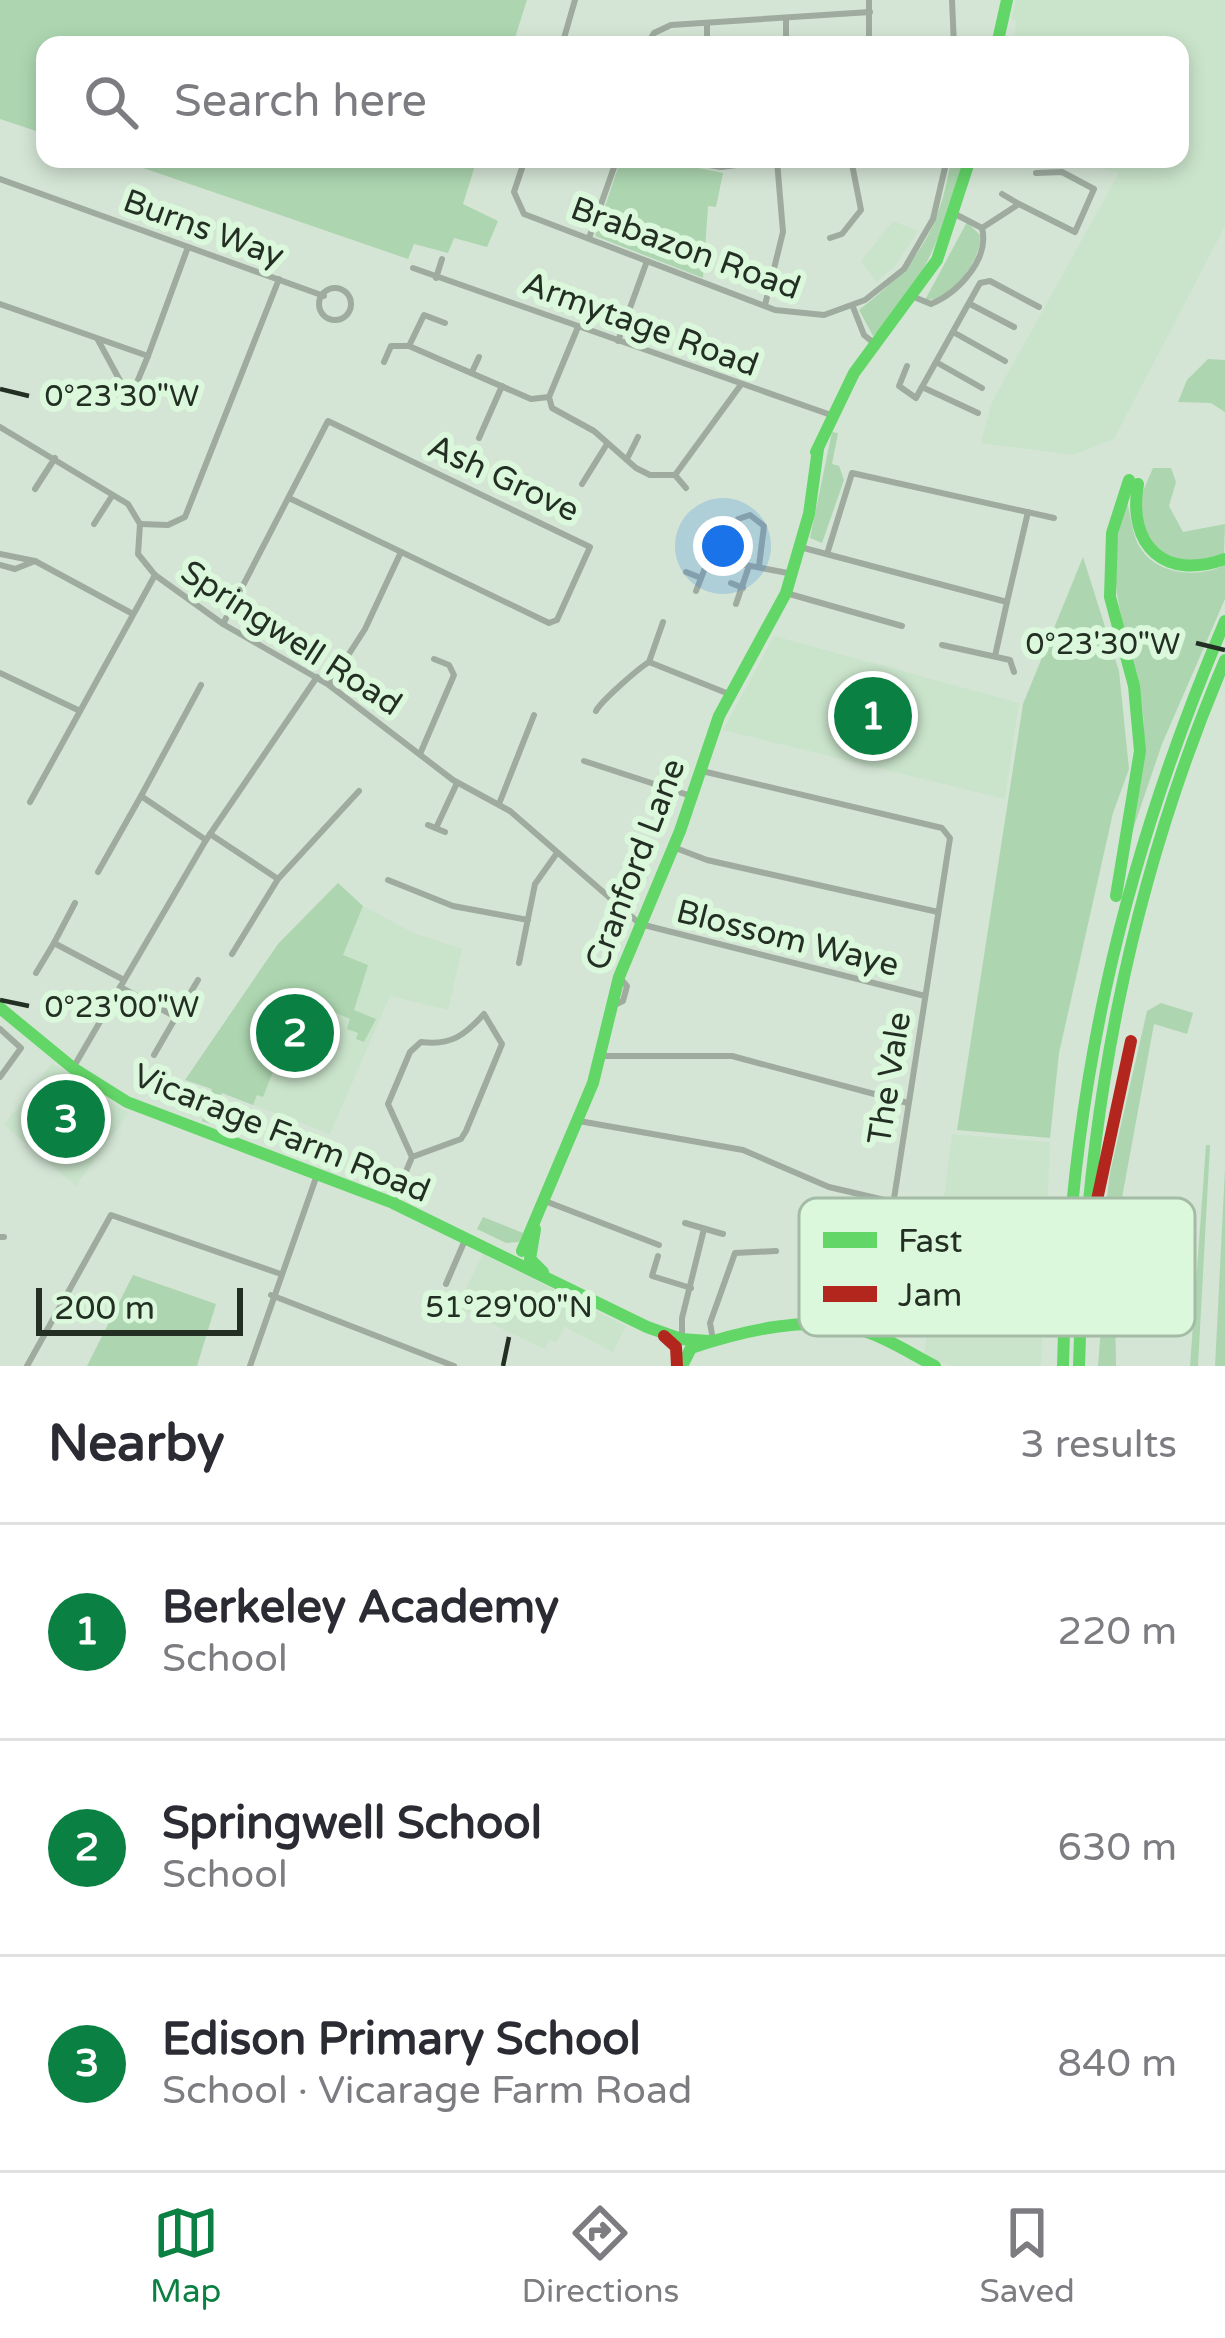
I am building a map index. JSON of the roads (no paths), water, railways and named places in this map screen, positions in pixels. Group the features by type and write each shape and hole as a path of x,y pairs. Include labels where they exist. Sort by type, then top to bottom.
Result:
{"main road":[{"path":"999,36 1007,0"},
{"name":"Cranford Lane","path":"523,1258 602,1056 619,977 674,848 729,694 793,574 818,449 830,415 875,344 914,297 957,215 968,168"},
{"path":"1071,1198 1140,751 1134,686 1110,597 1112,533 1133,482 1135,528 1155,556 1186,569 1225,559"},
{"path":"1110,944 1153,799 1225,621"},
{"path":"1086,1198 1119,978 1166,812 1225,660"},
{"name":"Vicarage Farm Road","path":"0,1008 73,1068 146,1110 318,1172 494,1250 523,1258 547,1276 660,1332 683,1350"},
{"path":"1097,1198 1131,1041"},
{"path":"683,1350 711,1340 799,1330"},
{"path":"874,1336 926,1364"},
{"path":"1063,1366 1064,1336"}],"street":[{"path":"564,36 574,0"},
{"path":"869,0 869,36"},
{"path":"952,0 954,36"},
{"path":"655,36 663,27 870,12"},
{"path":"786,18 786,36"},
{"path":"707,23 707,36"},
{"name":"Brabazon Road","path":"523,168 516,206 533,218 765,306 801,316 853,307"},
{"path":"589,238 614,168"},
{"path":"765,306 783,232 781,168"},
{"path":"830,238 853,224 861,209 853,168"},
{"path":"875,344 864,334 853,307 884,288 920,248 943,168"},
{"path":"1002,194 1075,232 1094,189 1062,172 1036,172"},
{"name":"Burns Way","path":"0,179 324,296"},
{"path":"982,228 1019,204"},
{"path":"957,215 982,228"},
{"path":"914,297 932,304 947,297 982,252 982,228"},
{"path":"98,339 130,399 188,247"},
{"path":"436,278 442,260"},
{"path":"618,341 647,261"},
{"name":"Armytage Road","path":"413,268 830,415"},
{"path":"140,524 168,525 185,517 279,279"},
{"path":"907,366 899,386 916,398 980,283 990,281 1039,307"},
{"name":"Burns Way","path":"336,286 348,292 343,315 335,323 321,311 324,296 336,286"},
{"path":"947,297 1014,327"},
{"path":"0,304 148,356"},
{"path":"409,346 424,315 445,323"},
{"path":"578,326 549,397 552,407 650,476 675,475"},
{"path":"952,332 1005,361"},
{"path":"384,362 392,346 409,346 531,399 549,397"},
{"path":"472,373 479,357"},
{"path":"936,362 982,388"},
{"path":"478,438 502,386"},
{"path":"675,475 740,386"},
{"path":"922,387 978,413"},
{"name":"Ash Grove","path":"223,624 323,424 332,422 590,547 557,620 549,623 289,498"},
{"name":"Springwell Road","path":"0,428 128,505 140,524 138,554 154,575 223,624 329,685 457,783 499,804 640,924"},
{"path":"628,458 638,437"},
{"path":"582,484 607,444"},
{"path":"35,489 55,458"},
{"path":"827,554 852,472 1054,518"},
{"path":"675,475 686,488"},
{"path":"94,524 112,496"},
{"path":"994,656 1028,510"},
{"path":"696,591 738,519 750,515 764,526 759,566"},
{"path":"800,547 1007,602"},
{"path":"329,685 365,629 400,552"},
{"path":"0,554 35,561 133,614"},
{"path":"715,557 748,568 793,574"},
{"path":"0,565 15,569 35,561"},
{"path":"736,604 748,568"},
{"path":"686,572 701,578"},
{"path":"30,802 154,575"},
{"path":"731,583 742,588"},
{"path":"786,593 902,626"},
{"path":"596,711 604,697 626,686 650,662 663,622"},
{"path":"942,645 1012,661 1014,672"},
{"path":"420,754 454,675 452,668 434,659"},
{"path":"650,662 729,694"},
{"path":"0,674 80,711"},
{"path":"73,1068 208,837 317,677"},
{"path":"98,872 201,685"},
{"path":"499,804 534,715"},
{"path":"584,761 617,767 691,796"},
{"name":"The Vale","path":"699,770 948,832 894,1198"},
{"path":"436,828 457,783"},
{"path":"232,954 278,879 358,791"},
{"path":"141,796 278,879"},
{"path":"674,848 707,860 939,912"},
{"path":"519,964 538,878 557,853"},
{"path":"388,880 453,906 528,920"},
{"path":"36,973 75,903"},
{"name":"Blossom Waye","path":"640,924 925,996"},
{"path":"54,943 176,1017"},
{"path":"154,1055 198,980"},
{"path":"393,1204 412,1157 388,1104 410,1052 421,1042 446,1043 464,1035 484,1013 502,1044 466,1131 461,1138 412,1157"},
{"path":"0,1077 21,1048 1,1030 13,1017"},
{"path":"602,1056 732,1056 908,1103"},
{"path":"578,1120 743,1150 829,1187 876,1198"},
{"path":"250,1366 278,1273 318,1172"},
{"path":"544,1200 659,1245"},
{"path":"27,1366 111,1215 278,1273"},
{"path":"685,1223 722,1234"},
{"path":"683,1350 704,1229"},
{"path":"446,1284 466,1237"},
{"path":"711,1340 710,1323 735,1253 776,1251"},
{"path":"658,1256 652,1276 691,1288"},
{"path":"271,1295 454,1366"}],"place":[{"name":"Berkeley Academy","path":"873,716"},
{"name":"Springwell School","path":"295,1033"},
{"name":"Edison Primary School","path":"66,1119"}]}
